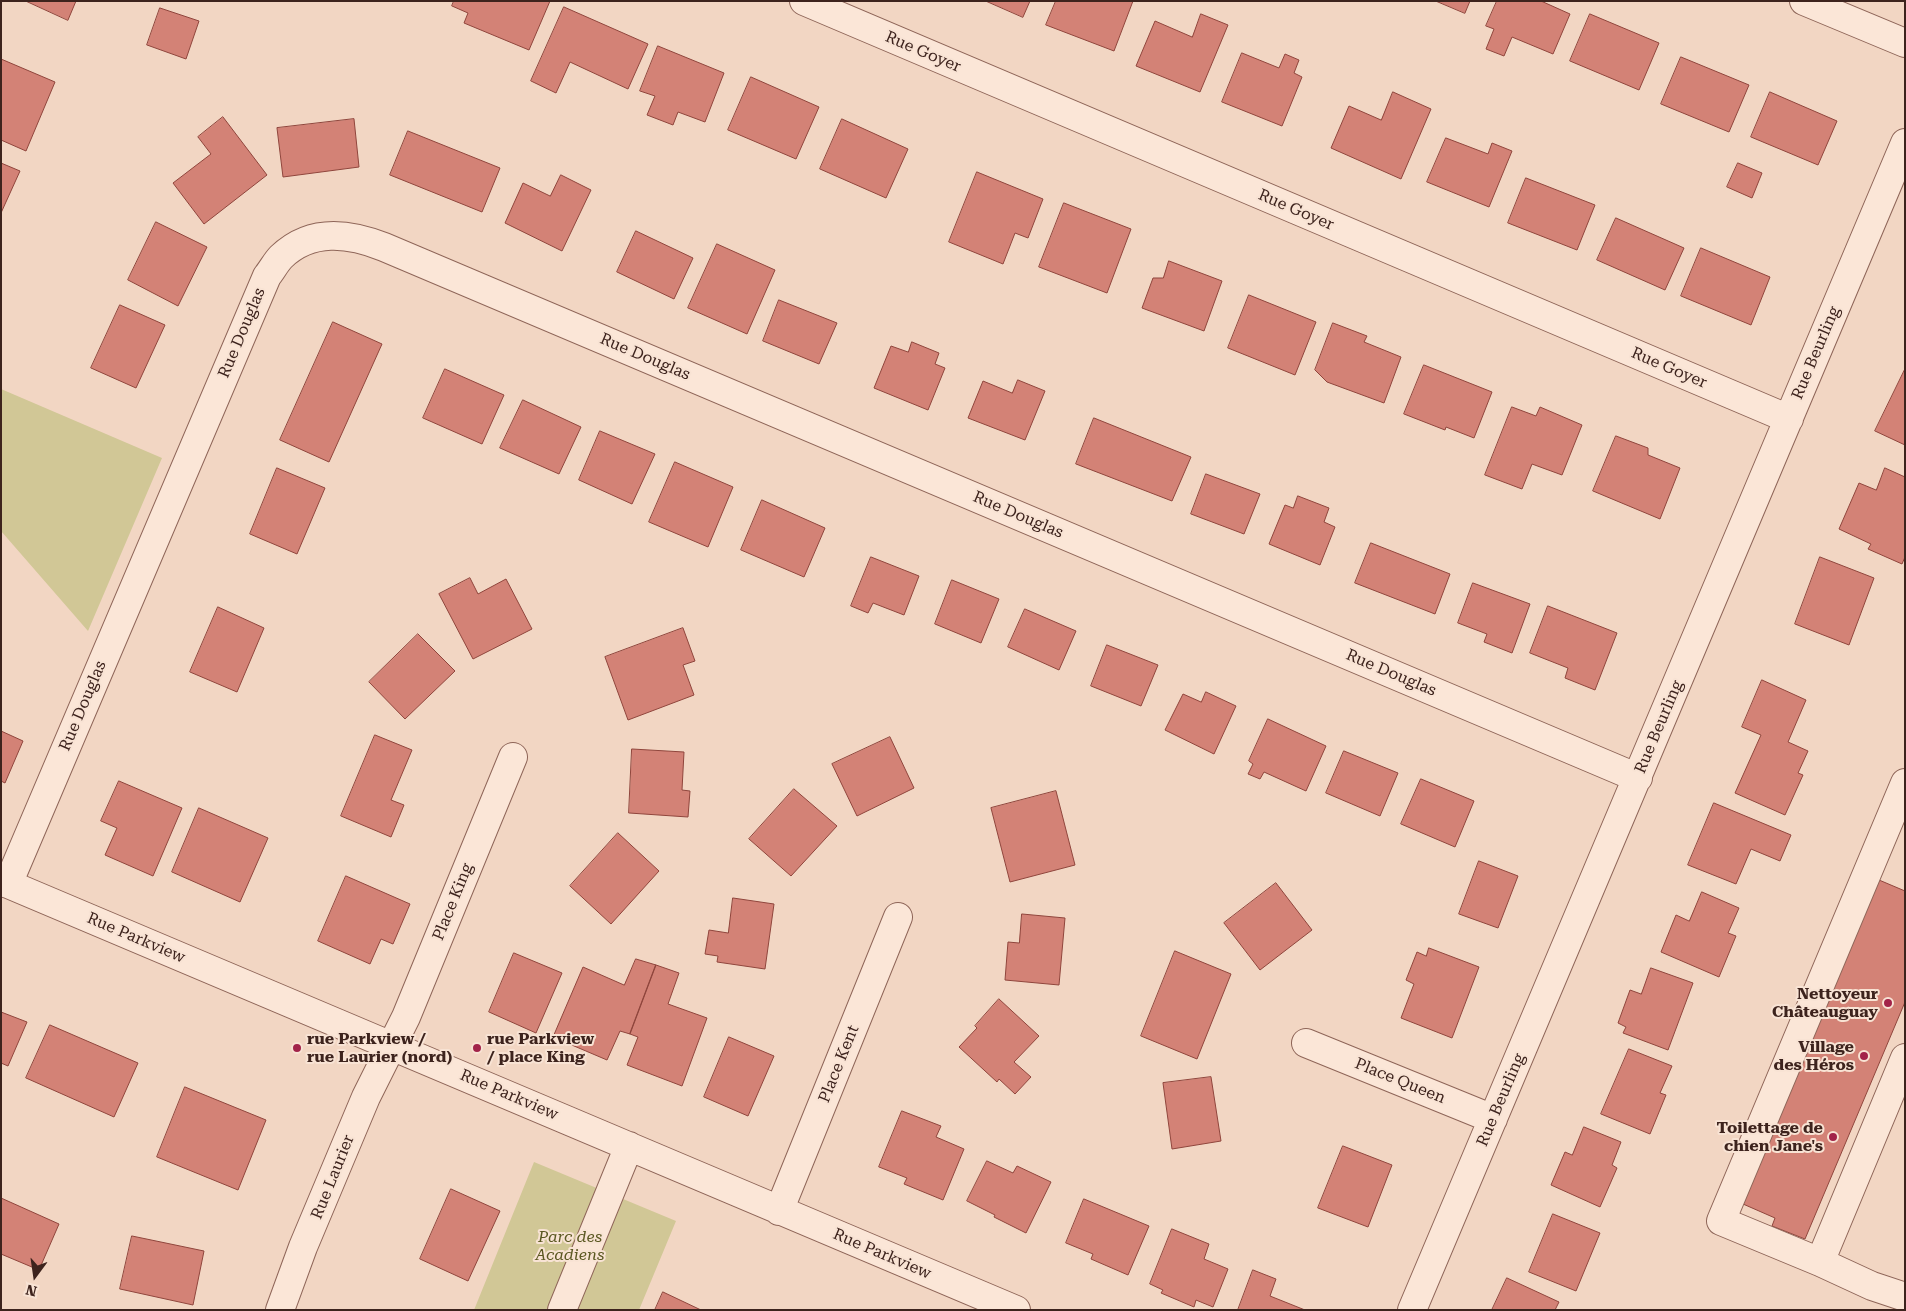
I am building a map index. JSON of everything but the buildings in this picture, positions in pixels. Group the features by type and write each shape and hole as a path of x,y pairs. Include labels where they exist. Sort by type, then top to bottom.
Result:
{"street":[{"name":"Rue Goyer","path":"804,1 1788,419"},
{"path":"1804,1 1905,43"},
{"name":"Rue Beurling","path":"1412,1310 1905,143"},
{"name":"Rue Douglas","path":"4,883 267,276 279,258 292,248 306,240 326,236 347,236 366,240 384,247 1638,778"},
{"name":"Place King","path":"391,1046 406,1017 513,757"},
{"path":"1905,783 1721,1221 1872,1286 1905,1297"},
{"name":"Rue Parkview","path":"4,883 1016,1310"},
{"name":"Place Kent","path":"779,1211 898,916"},
{"name":"Place Queen","path":"1306,1043 1493,1118"},
{"name":"Rue Laurier","path":"280,1310 303,1247 366,1097 391,1046"},
{"path":"1820,1262 1905,1058"},
{"path":"562,1310 629,1146"}],"green space":[{"path":"1,389 162,458 88,631 1,531"},
{"name":"Parc des Acadiens","path":"534,1162 676,1221 639,1310 474,1310"}],"place":[{"name":"Nettoyeur Châteauguay","path":"1888,1003"},
{"name":"rue Parkview / rue Laurier (nord)","path":"297,1048"},
{"name":"rue Parkview / place King","path":"477,1048"},
{"name":"Village des Héros","path":"1864,1056"},
{"name":"Toilettage de chien Jane's","path":"1833,1137"}]}
